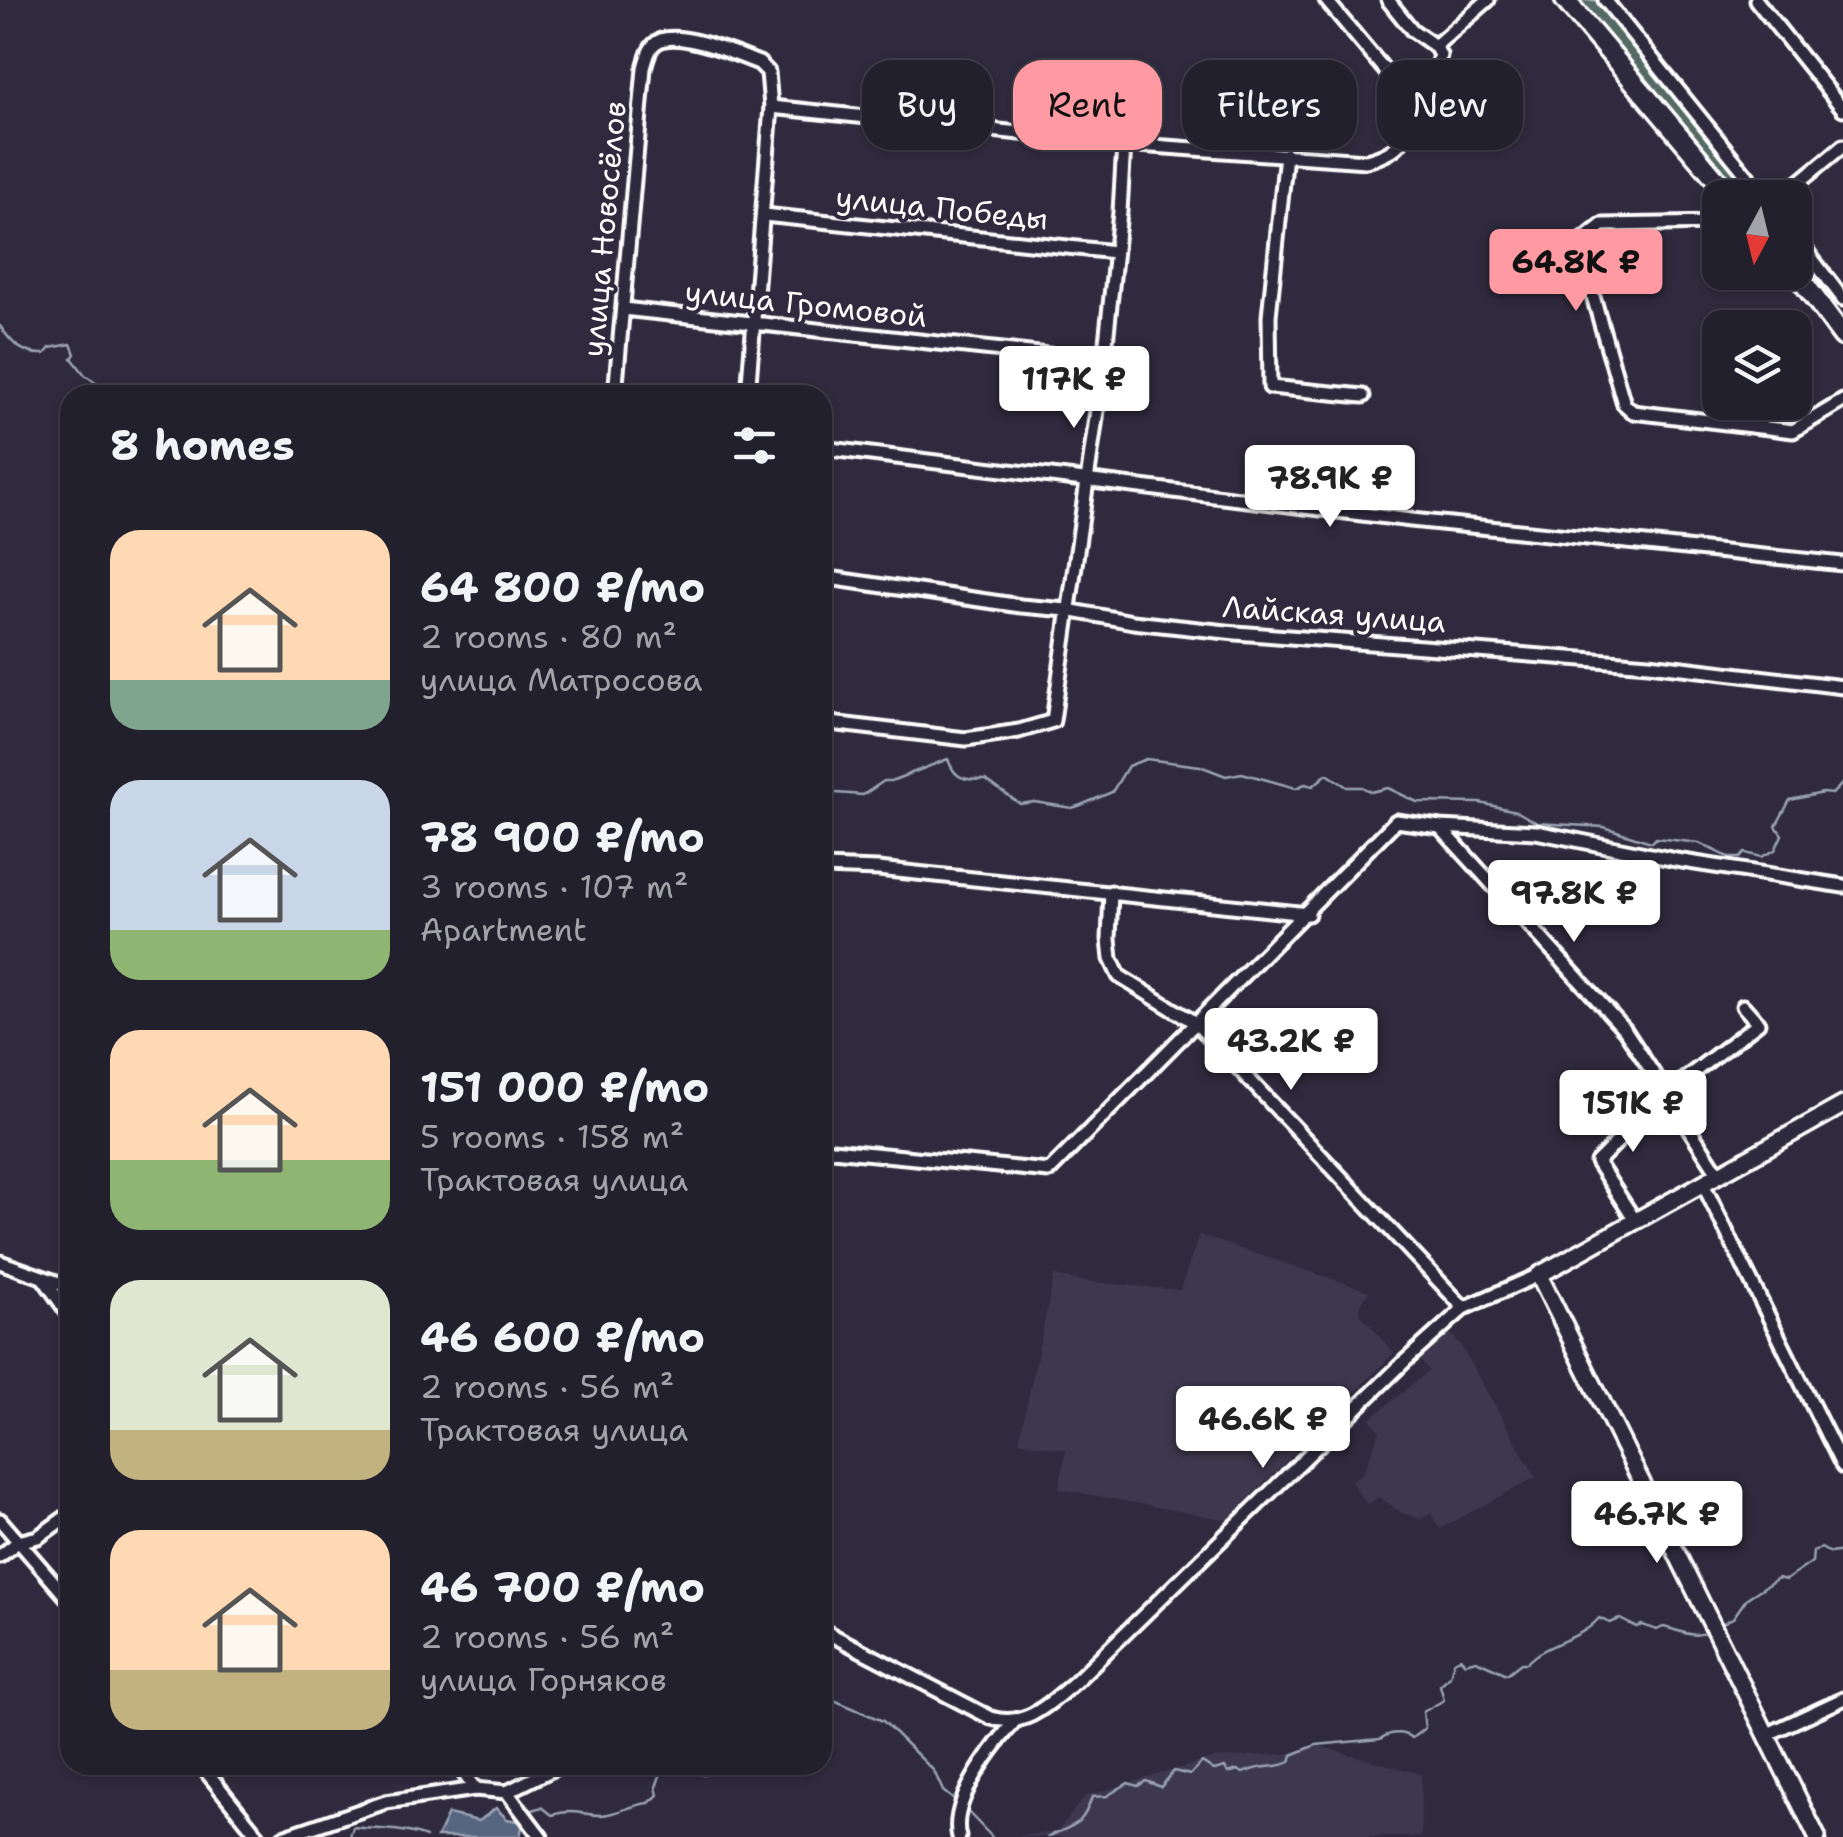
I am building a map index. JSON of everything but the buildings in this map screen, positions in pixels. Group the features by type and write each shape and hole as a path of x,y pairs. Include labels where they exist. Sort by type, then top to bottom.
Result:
{"main road":[{"path":"1564,0 1717,180"},
{"path":"1809,290 1843,336"}],"street":[{"path":"1326,0 1377,61"},
{"path":"1388,0 1412,30 1434,46 1439,60"},
{"path":"1434,46 1488,0"},
{"path":"1605,0 1751,180"},
{"path":"1756,0 1843,109"},
{"name":"улица Новосёлов","path":"616,385 644,68 650,50 661,40 698,42 760,62 768,72 771,107"},
{"path":"749,385 771,107 1013,132"},
{"path":"1162,146 1366,161 1395,150"},
{"path":"1802,180 1843,146"},
{"path":"832,723 966,739 1053,721 1104,361 1124,150"},
{"path":"1286,154 1269,316 1270,387 1363,396"},
{"name":"улица Победы","path":"764,214 1115,252"},
{"path":"1702,223 1602,225 1582,240 1580,250 1624,404 1633,412 1793,431 1843,401"},
{"path":"1812,258 1843,298"},
{"name":"улица Громовой","path":"623,309 1104,361"},
{"path":"832,449 1411,520 1843,564"},
{"name":"Лайская улица","path":"832,580 1236,633 1649,664 1843,687"},
{"path":"832,1150 1049,1171 1396,821 1440,828 1536,832 1676,860 1843,886"},
{"path":"1440,828 1624,1030 1718,1173"},
{"path":"832,867 1308,914"},
{"path":"1111,892 1109,939 1111,958 1119,976 1197,1024 1464,1308"},
{"path":"1634,1219 1596,1162 1665,1094 1758,1023 1743,1006"},
{"path":"959,1837 957,1818 969,1788 1014,1722 1038,1712 1075,1682 1464,1308 1538,1274 1843,1104"},
{"path":"1702,1182 1843,1467"},
{"path":"0,1262 60,1284"},
{"path":"1538,1274 1817,1837"},
{"path":"43,1276 60,1300"},
{"path":"0,1520 60,1590"},
{"path":"0,1556 18,1542 38,1537 60,1521"},
{"path":"832,1635 991,1718 1014,1722"},
{"path":"1766,1735 1843,1698"},
{"path":"991,1718 997,1742"},
{"path":"209,1775 260,1837"},
{"path":"465,1775 475,1788"},
{"path":"283,1837 386,1802 475,1788 507,1792 541,1775"},
{"path":"507,1792 541,1837"}],"shaded area":[{"path":"1199,1235 1369,1291 1360,1313 1394,1353 1227,1520 1059,1489 1066,1450 1019,1441 1054,1276 1180,1290"},
{"path":"1448,1331 1459,1343 1536,1477 1440,1529 1431,1514 1421,1519 1402,1513 1379,1497 1367,1505 1351,1481 1363,1473 1380,1431 1370,1419 1429,1371 1418,1357"},
{"path":"1319,1746 1421,1774 1421,1837 1008,1837 1057,1832 1085,1796 1214,1758 1284,1754"}],"green space":[{"path":"1579,0 1599,0 1744,180 1731,180"}],"water":[{"path":"496,1808 507,1819 523,1822 520,1837 437,1837 448,1814 479,1821"}],"waterway":[{"path":"0,326 14,343 30,353 45,354 50,348 71,344 75,354 72,358 85,375 100,385"},
{"path":"832,793 863,795 884,781 948,759 958,775 986,780 1020,804 1034,802 1072,808 1112,792 1128,766 1146,759 1200,766 1226,776 1242,773 1296,788 1313,786 1327,774 1347,787 1362,787 1371,792 1388,788 1417,802 1480,803 1516,811 1537,823 1604,827 1651,842 1656,838 1699,843 1730,858 1739,858 1745,853 1761,857 1775,850 1782,835 1776,826 1790,800 1832,794 1843,783"},
{"path":"1721,1624 1733,1618 1747,1598 1778,1578 1786,1580 1812,1562 1813,1551 1843,1551"},
{"path":"1048,1837 1081,1820 1092,1797 1107,1796 1128,1783 1138,1786 1146,1781 1161,1787 1174,1771 1190,1775 1202,1762 1214,1770 1225,1767 1228,1773 1243,1773 1290,1762 1292,1755 1316,1745 1380,1739 1396,1733 1412,1738 1425,1728 1423,1712 1444,1700 1440,1685 1450,1676 1454,1661 1460,1658 1465,1663 1476,1660 1507,1674 1582,1632 1599,1618 1610,1623 1620,1619 1636,1627 1657,1630 1663,1627 1692,1634 1709,1631"},
{"path":"832,1699 883,1721 934,1771 943,1791 959,1804"},
{"path":"530,1811 542,1807 552,1815 613,1813 649,1803 658,1795 660,1775"},
{"path":"965,1809 992,1837"},
{"path":"350,1837 353,1827 426,1837"}]}
